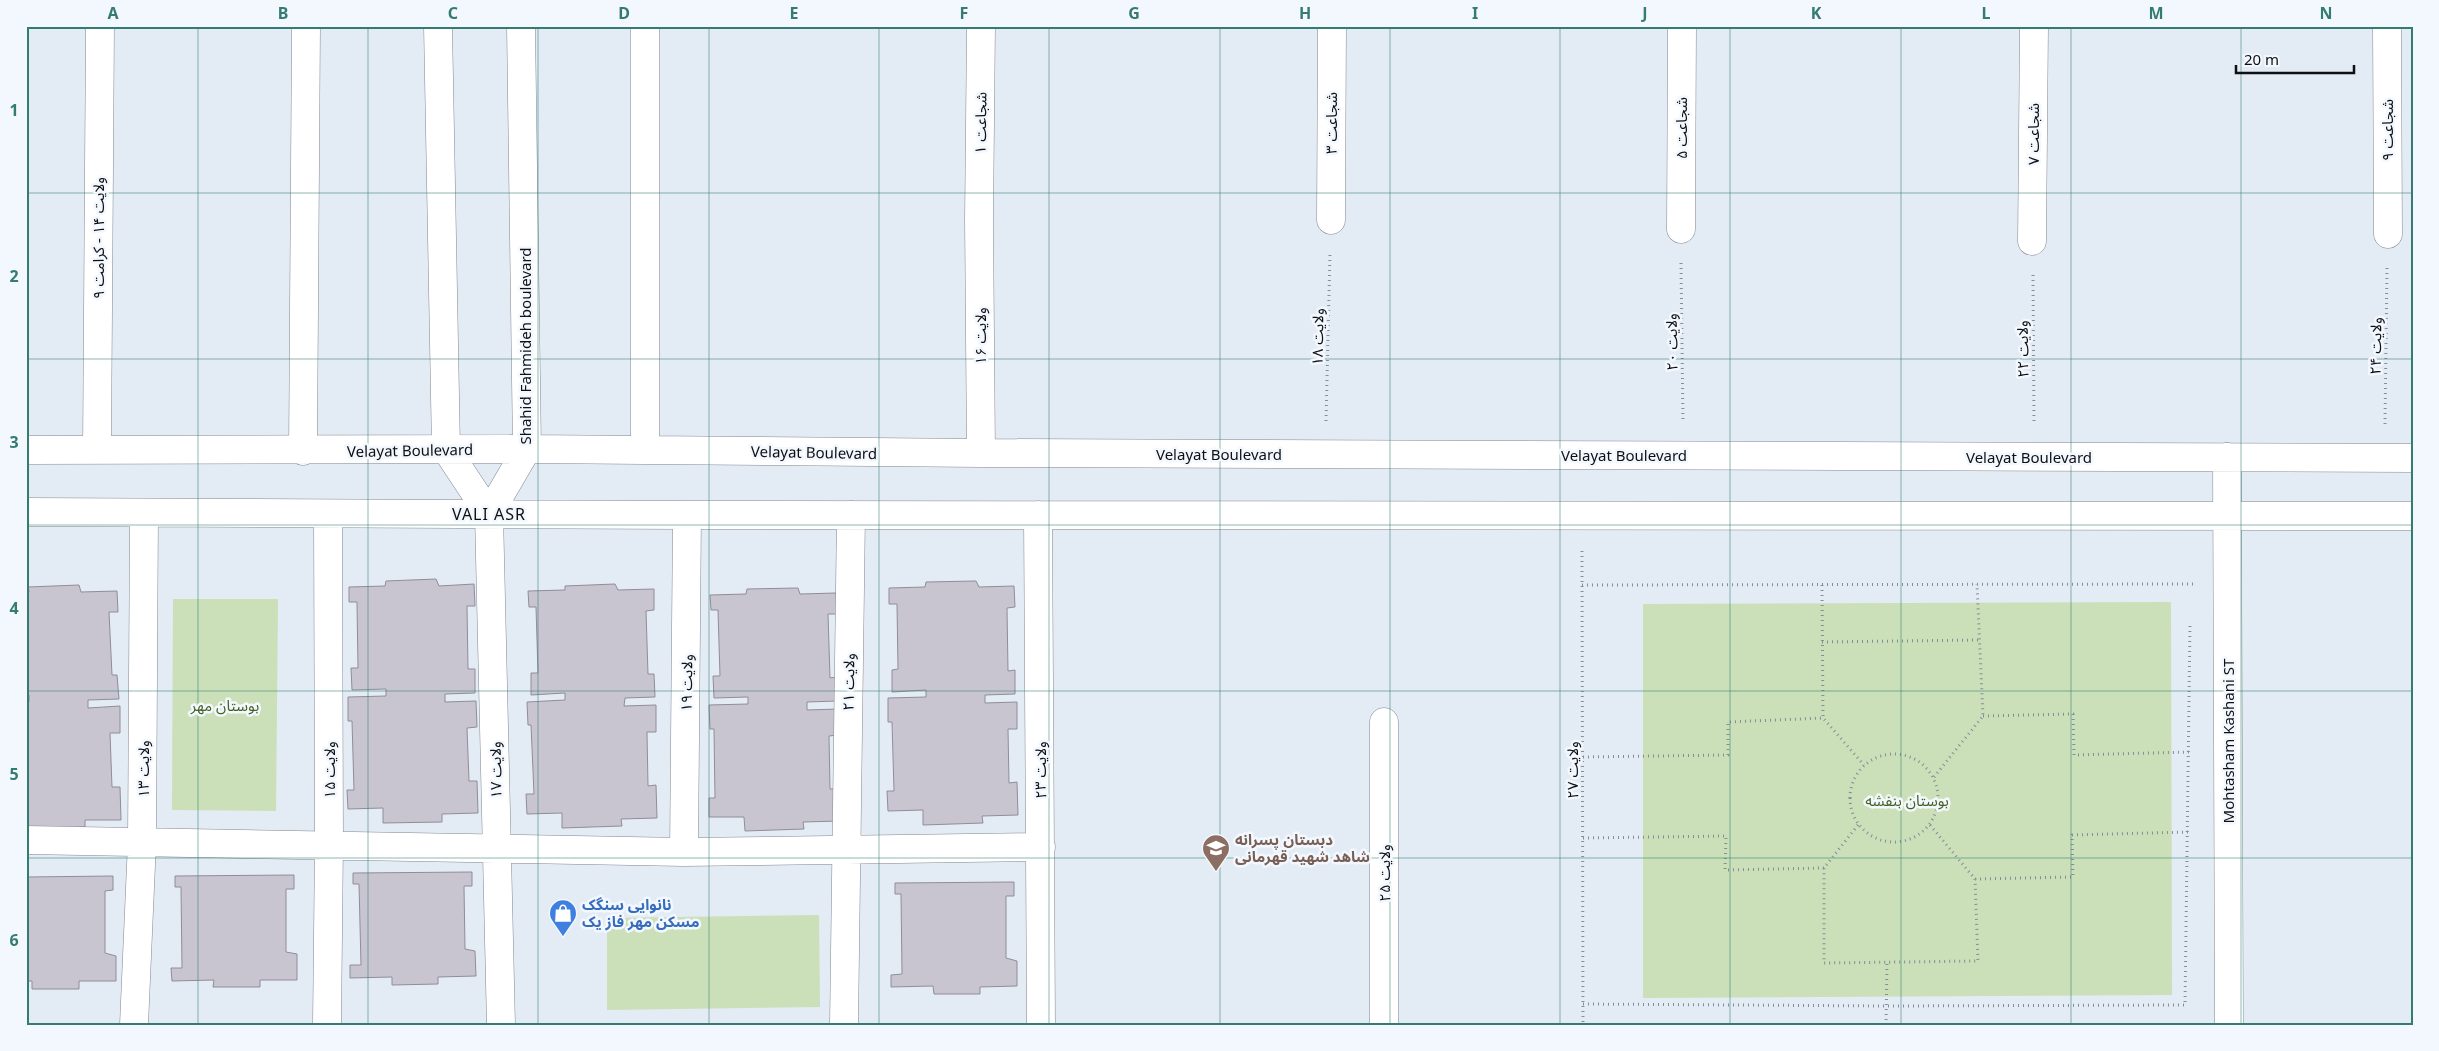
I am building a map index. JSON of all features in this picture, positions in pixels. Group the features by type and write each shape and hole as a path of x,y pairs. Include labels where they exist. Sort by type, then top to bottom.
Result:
{"street":[{"name":"ولایت ۱۴ - کرامت ۹","path":"97,450 100,26"},
{"path":"303,451 306,26"},
{"path":"438,26 446,449 490,514"},
{"name":"Shahid Fahmideh boulevard","path":"490,514 527,449 521,26"},
{"path":"645,26 645,450"},
{"name":"شجاعت ۱","path":"979,220 982,26"},
{"name":"شجاعت ۳","path":"1331,220 1332,26"},
{"name":"شجاعت ۵","path":"1681,229 1682,26"},
{"name":"شجاعت ۷","path":"2032,241 2034,26"},
{"name":"شجاعت ۹","path":"2387,26 2388,234"},
{"name":"ولایت ۱۶","path":"979,220 981,453"},
{"name":"Velayat Boulevard","path":"26,450 303,451 527,449 981,453 2413,458"},
{"name":"Mohtasham Kashani ST","path":"2227,457 2229,1025"},
{"path":"26,512 687,515 2413,516"},
{"name":"ولایت ۱۳","path":"134,1025 142,842 144,513"},
{"name":"ولایت ۱۵","path":"327,1025 329,844 328,514"},
{"name":"ولایت ۱۷","path":"490,514 501,1025"},
{"name":"ولایت ۱۹","path":"684,852 687,515"},
{"name":"ولایت ۲۱","path":"844,1025 845,849 852,515"},
{"name":"ولایت ۲۳","path":"1038,515 1041,1025"},
{"name":"ولایت ۲۵","path":"1384,722 1384,1025"},
{"path":"26,840 329,844 684,852 1041,848"}],"path":[{"name":"ولایت ۱۸","path":"1325,454 1331,220"},
{"name":"ولایت ۲۰","path":"1681,229 1684,455"},
{"name":"ولایت ۲۴","path":"2385,457 2388,234"},
{"name":"ولایت ۲۲","path":"2032,241 2034,457"},
{"name":"ولایت ۲۷","path":"1583,515 1583,1025"},
{"path":"1934,777 1983,716 1977,584"},
{"path":"2191,584 2191,594"},
{"path":"1582,585 2228,585"},
{"path":"1822,585 1823,718 1864,765"},
{"path":"1583,1004 2185,1005 2191,614"},
{"path":"1822,642 1980,640"},
{"path":"1983,716 2073,714 2074,755 2189,752"},
{"path":"1583,757 1728,755 1728,722 1823,718"},
{"path":"1894,753 1910,756 1924,764 1934,777 1939,793 1937,810 1930,825 1918,836 1902,842 1886,842 1871,836 1858,825 1851,811 1849,794 1854,778 1864,765 1878,756 1894,753"},
{"path":"1858,825 1824,868 1824,963 1978,961 1975,878 1930,825"},
{"path":"1975,878 2073,877 2072,835 2189,832"},
{"path":"1583,838 1726,836 1725,870 1824,868"},
{"path":"1886,1025 1887,963"}],"green space":[{"name":"بوستان مهر","path":"173,599 278,599 276,811 172,810"},
{"name":"بوستان بنفشه","path":"2171,602 2172,995 1643,998 1643,604"},
{"path":"819,915 820,1007 607,1010 607,918"}],"building":[{"path":"436,579 439,586 474,584 475,606 467,606 468,669 475,669 475,693 445,694 445,702 476,701 477,727 467,728 469,781 477,781 478,813 442,814 442,822 383,823 383,808 348,809 347,790 354,790 352,721 348,721 348,697 386,696 386,689 352,690 351,668 358,668 357,602 349,602 349,587 385,586 386,581"},
{"path":"976,581 979,587 1014,586 1015,607 1007,608 1008,671 1015,670 1015,694 985,695 985,703 1017,702 1017,729 1008,729 1009,783 1017,782 1018,815 982,816 983,823 923,825 923,810 888,811 887,791 894,791 892,722 888,722 888,698 926,697 926,690 892,692 892,670 898,669 897,604 889,604 889,588 925,587 926,582"},
{"path":"615,584 618,590 654,589 654,610 646,611 648,674 654,674 655,697 625,698 624,706 656,705 656,732 647,732 648,786 656,785 657,818 621,819 622,826 562,828 562,813 527,814 526,794 534,794 531,725 528,725 527,702 565,700 565,693 531,695 531,673 538,673 536,607 529,607 528,591 565,590 565,586"},
{"path":"79,585 81,592 117,591 118,612 109,612 112,675 117,675 119,699 88,700 88,708 120,706 120,733 110,733 112,787 120,787 121,820 85,820 85,827 26,830 26,702 29,702 29,695 26,695 26,592 29,592 28,587"},
{"path":"798,588 800,594 836,593 837,614 828,614 830,678 836,677 837,701 807,702 807,710 838,709 838,735 829,736 830,789 839,789 840,821 803,822 804,829 745,831 744,817 709,817 709,798 715,798 714,729 710,729 709,705 748,704 748,697 714,698 713,676 720,676 718,610 711,610 710,595 746,594 747,589"},
{"path":"472,872 472,886 464,886 465,949 475,951 476,976 438,977 438,984 392,985 392,977 350,978 350,965 361,965 359,884 353,884 353,873"},
{"path":"294,875 294,889 286,889 286,952 297,954 297,980 260,980 260,987 213,987 214,980 172,981 171,968 182,968 181,887 175,887 175,876"},
{"path":"113,876 113,890 105,891 105,953 116,956 116,981 79,981 79,989 32,989 32,981 26,981 26,877"},
{"path":"1014,882 1014,896 1006,896 1006,958 1017,961 1017,986 980,987 980,994 934,994 933,986 891,987 891,975 902,974 901,894 895,894 895,883"}],"place":[{"name":"دبستان پسرانه شاهد شهید قهرمانی","path":"1216,872"},
{"name":"نانوایی سنگک مسکن مهر فاز یک","path":"563,937"}],"district":[{"name":"VALI ASR","path":"489,514"}]}
